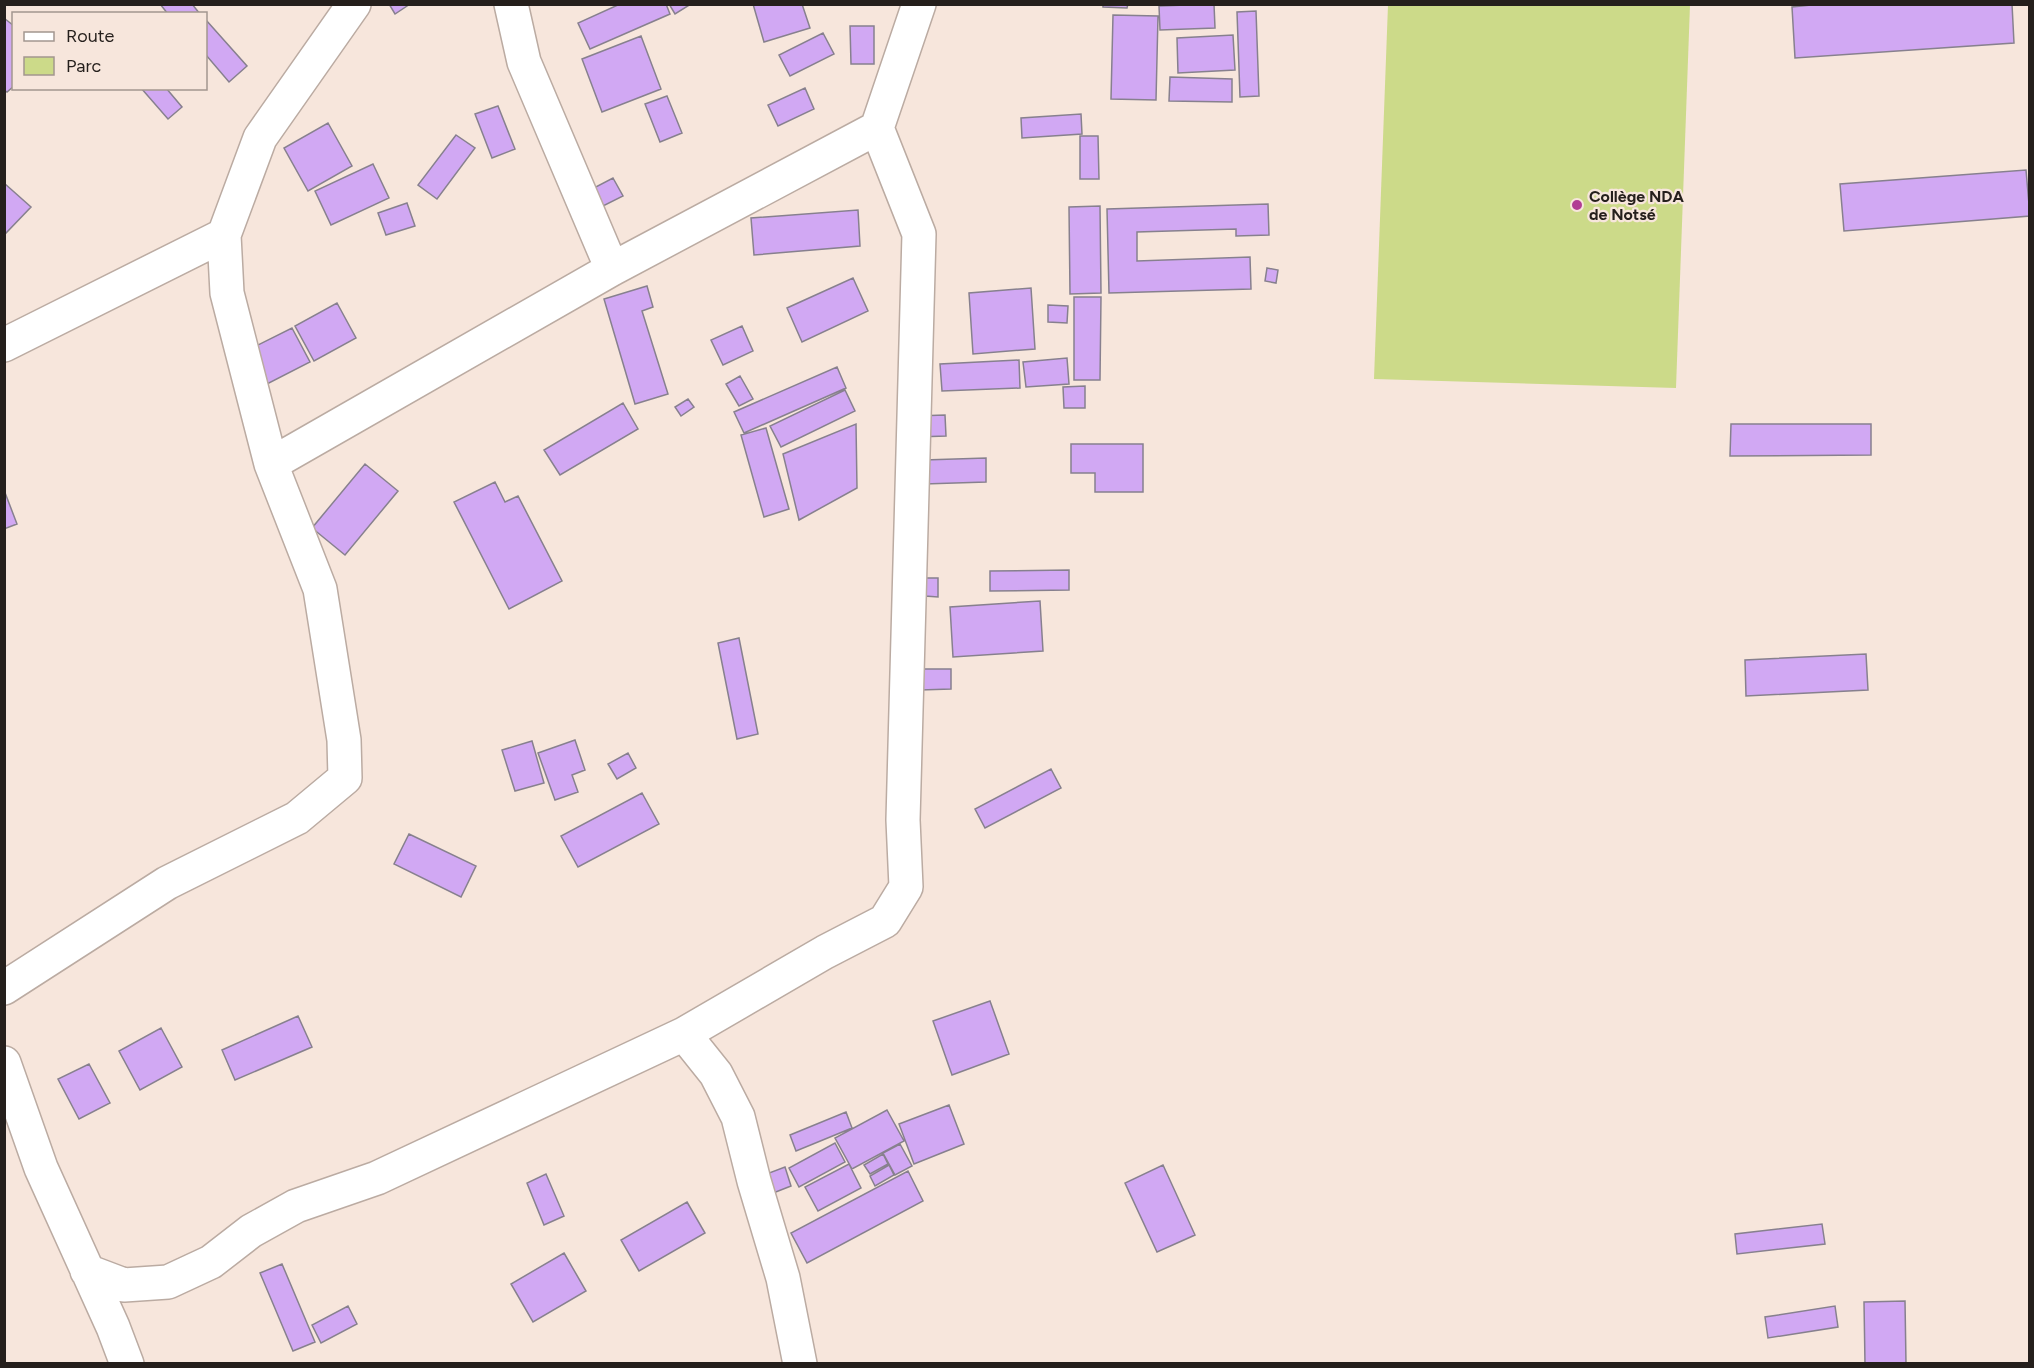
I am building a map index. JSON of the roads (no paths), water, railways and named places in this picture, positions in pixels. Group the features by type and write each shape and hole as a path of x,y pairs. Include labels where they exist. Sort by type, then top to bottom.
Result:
{"street":[{"path":"4,988 168,883 297,818 345,778 344,740 320,589 271,464 227,293 224,235 260,138 354,4"},
{"path":"512,4 524,62 612,270"},
{"path":"87,1271 124,1285 168,1282 212,1262 251,1231 296,1206 377,1178 684,1034 825,952 885,921 906,887 903,820 919,234 877,128 919,4"},
{"path":"271,464 612,270 877,128"},
{"path":"4,345 224,235"},
{"path":"684,1034 716,1074 738,1117 754,1181 783,1278 800,1364"},
{"path":"4,1063 41,1168 127,1364"}],"place":[{"name":"Collège NDA de Notsé","path":"1577,205"}]}
